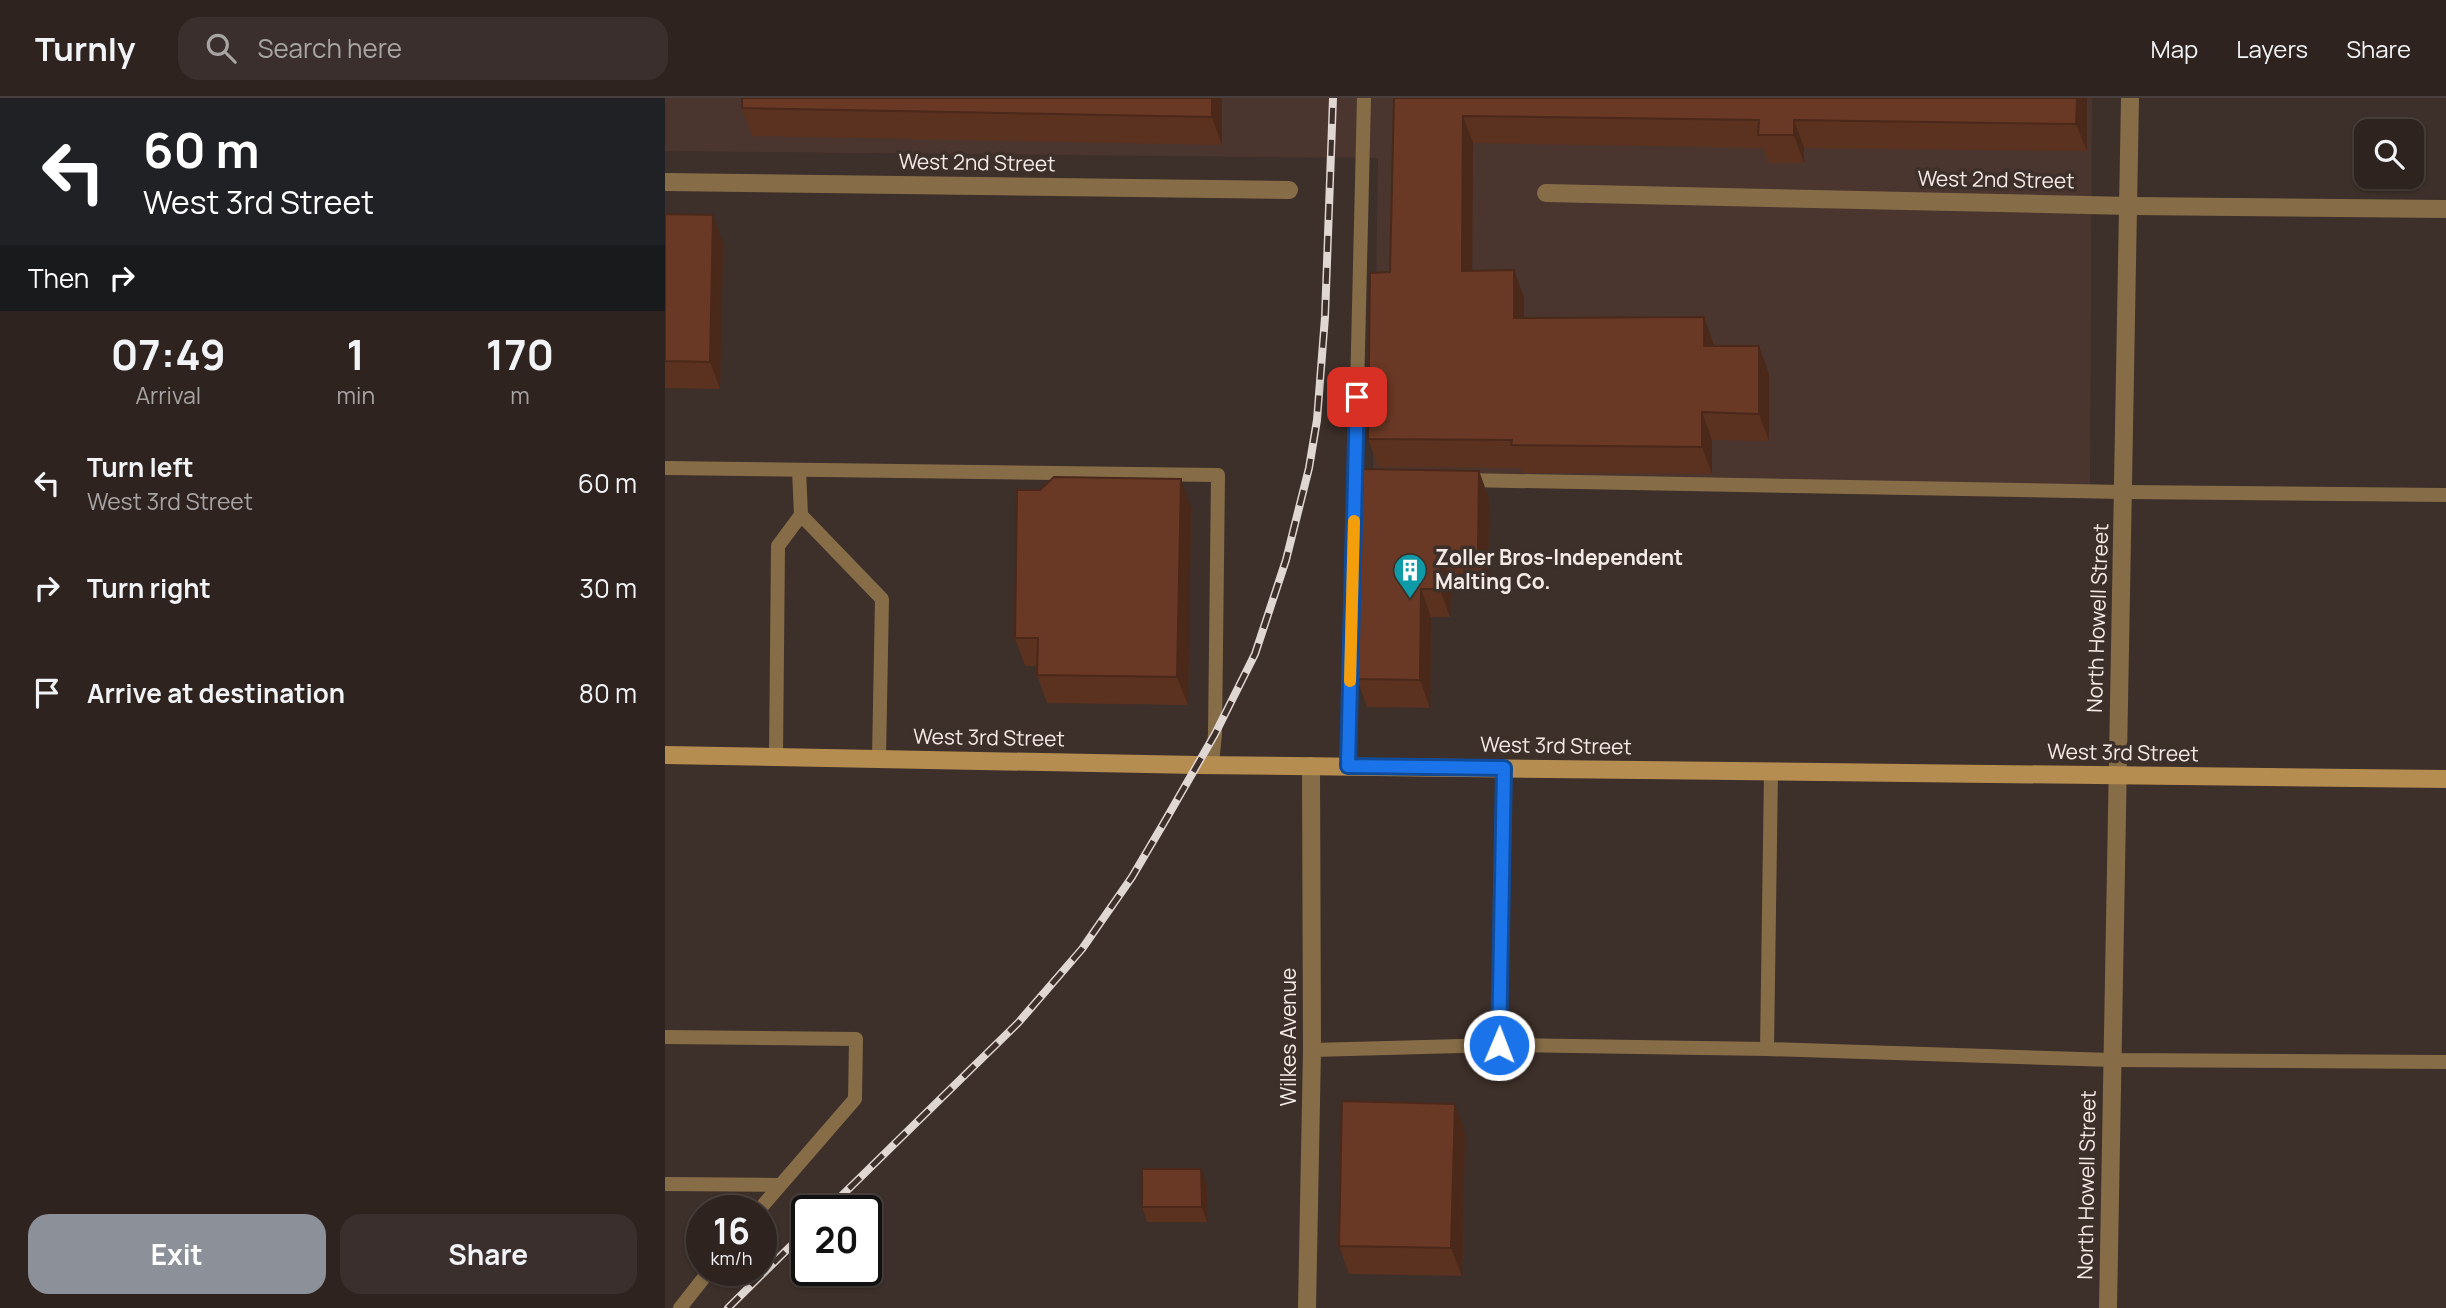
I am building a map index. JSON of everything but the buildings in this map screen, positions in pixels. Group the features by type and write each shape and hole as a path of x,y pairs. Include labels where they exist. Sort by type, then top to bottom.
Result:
{"main road":[{"name":"West 3rd Street","path":"665,755 2446,779"}],"street":[{"name":"North Howell Street","path":"2108,1308 2130,98"},
{"name":"West 2nd Street","path":"665,182 1289,190"},
{"name":"West 2nd Street","path":"1546,193 2130,206 2446,209"},
{"name":"Wilkes Avenue","path":"1307,1308 1312,1050 1311,765"}],"lane":[{"path":"1348,766 1362,478 1364,98"},
{"path":"665,468 1218,475 1215,734 1212,764"},
{"path":"776,756 778,546 801,514 799,470"},
{"path":"1453,480 2446,495"},
{"path":"801,514 882,599 879,758"},
{"path":"1499,1045 1504,768"},
{"path":"1767,1049 1771,771"},
{"path":"665,1037 856,1039 855,1099 771,1195"},
{"path":"1312,1050 1499,1045 1767,1049 2113,1060 2446,1062"},
{"path":"665,1184 779,1185"},
{"path":"680,1308 697,1286"}],"shaded area":[{"path":"665,98 2092,98 2090,491 1373,472 1378,158 665,151"}],"railway":[{"path":"842,1195 1018,1023 1082,949 1132,877 1165,821 1215,734 1255,654 1286,560 1309,468 1317,420 1325,317 1333,98"},
{"path":"728,1308 791,1246"}],"slow traffic":[{"path":"1350,681 1354,521"}],"place":[{"name":"Zoller Bros-Independent Malting Co.","path":"1410,600"}],"route":[{"path":"1357,397 1348,766 1504,768 1499,1045"}]}
